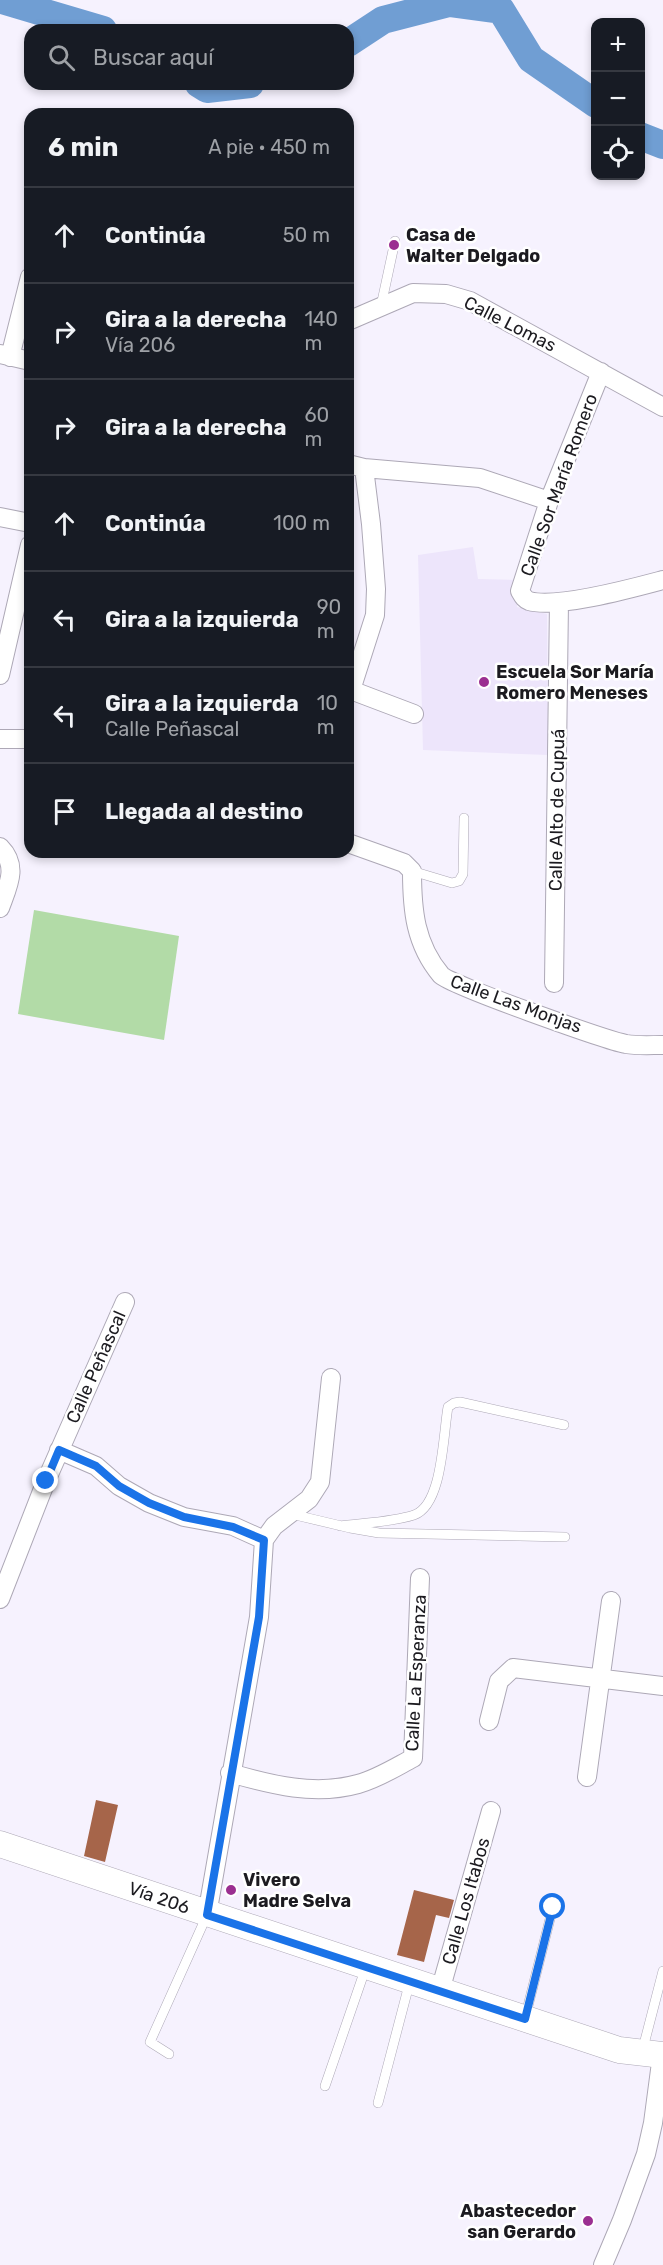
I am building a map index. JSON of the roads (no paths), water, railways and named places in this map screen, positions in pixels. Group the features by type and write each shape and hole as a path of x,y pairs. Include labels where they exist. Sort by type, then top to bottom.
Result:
{"main road":[{"name":"Vía 206","path":"1,1849 619,2050 656,2054"}],"street":[{"name":"Calle Lomas","path":"354,322 413,293 446,294 470,302 663,407"},
{"path":"24,296 5,355 24,360"},
{"name":"Calle Sor María Romero","path":"601,372 549,501 520,591 524,598 531,602 559,602 663,580"},
{"path":"354,677 375,615 376,589 372,535 356,466 480,478 549,501"},
{"path":"0,517 24,522"},
{"path":"0,675 24,571"},
{"name":"Calle Alto de Cupuá","path":"554,983 559,602"},
{"path":"354,691 414,714"},
{"path":"0,739 24,739"},
{"path":"354,845 404,863 412,871"},
{"path":"0,847 5,852 12,868 0,908"},
{"name":"Calle Las Monjas","path":"412,871 412,898 416,929 443,977 520,1008 626,1044 663,1045"},
{"name":"Calle Peñascal","path":"0,1599 59,1450 125,1302"},
{"path":"207,1915 259,1617 264,1540 274,1526 309,1499 320,1482 331,1378"},
{"path":"59,1450 96,1466 119,1486 149,1503 184,1517 233,1527 264,1540"},
{"name":"Calle La Esperanza","path":"230,1773 277,1786 324,1790 360,1784 413,1758 420,1578"},
{"path":"586,1777 611,1601"},
{"path":"489,1721 499,1681 513,1668 663,1686"},
{"name":"Calle Los Itabos","path":"440,1991 491,1811"},
{"path":"604,2265 646,2154 653,2123 656,2054"}],"lane":[{"path":"381,308 395,241"},
{"path":"412,871 452,883 459,881 463,874 464,818"},
{"path":"340,1526 415,1515 430,1503 437,1486 448,1407 454,1402 564,1425"},
{"path":"291,1514 379,1533 565,1537"},
{"path":"525,2019 553,1907"},
{"path":"169,2054 150,2042 207,1915"},
{"path":"325,2086 366,1967"},
{"path":"656,2054 663,1973"},
{"path":"378,2103 410,1981"}],"waterway":[{"path":"2,0 83,24"},
{"path":"354,39 383,20 449,3 501,10 531,59 591,101"},
{"path":"645,138 663,145"}],"place":[{"name":"Casa de Walter Delgado","path":"394,245"},
{"name":"Escuela Sor María Romero Meneses","path":"484,682"},
{"name":"Vivero Madre Selva","path":"231,1890"},
{"name":"Abastecedor san Gerardo","path":"588,2221"}]}
